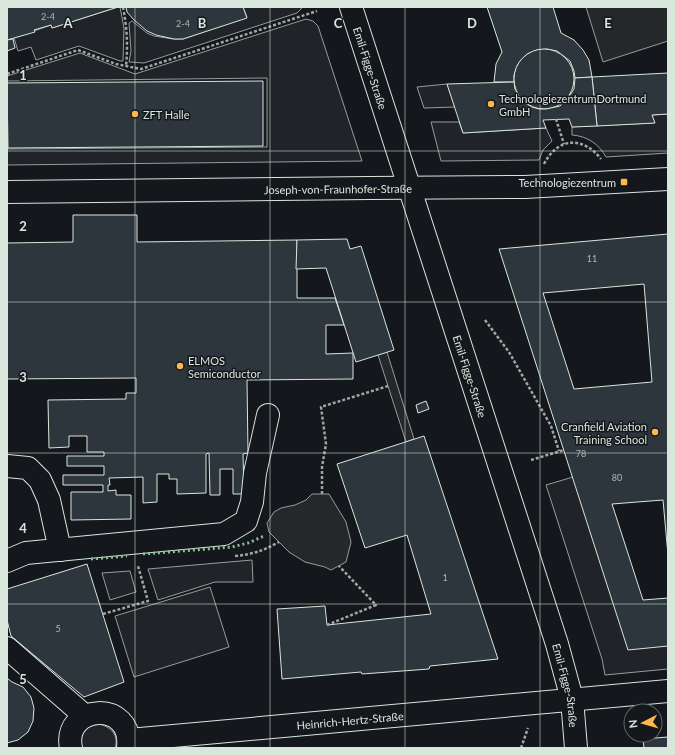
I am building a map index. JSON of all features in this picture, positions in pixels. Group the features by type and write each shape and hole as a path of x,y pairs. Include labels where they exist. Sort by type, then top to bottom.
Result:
{"street":[{"name":"Emil-Figge-Straße","path":"351,7 557,644 572,699 576,748"},
{"name":"Joseph-von-Fraunhofer-Straße","path":"7,192 525,187 668,179"},
{"path":"7,561 26,554 224,534 246,522 252,502 256,473 268,415"},
{"path":"7,466 28,468 40,480 49,500 60,550"},
{"path":"7,648 85,716 77,722 72,731 70,742 71,748"},
{"name":"Heinrich-Hertz-Straße","path":"85,716 91,713 102,712 112,714 120,720 126,729 128,744 572,699 668,691"}],"path":[{"path":"123,7 126,24 126,66"},
{"path":"7,74 78,50 116,64 141,69 318,10"},
{"path":"556,119 564,144"},
{"path":"543,164 549,154 558,146 568,142 581,143 594,150 602,161"},
{"path":"485,320 509,352 540,406 551,426 559,451"},
{"path":"322,494 322,467 326,444 321,407 388,386"},
{"path":"531,460 564,450"},
{"path":"103,614 148,600 130,543"},
{"path":"327,625 376,606 339,566"}],"shaded area":[{"path":"120,7 124,28 123,61 79,46 36,60 31,47 18,51 14,38 51,25 52,28"},
{"path":"243,7 303,7 297,13 144,63 129,62 131,51 129,23 132,21 147,33 154,36 183,39 247,17"},
{"path":"586,7 668,7 668,41 603,62"},
{"path":"306,19 313,21 318,26 362,161 7,165 7,149 267,147 267,78 7,81 7,76 80,53 135,74"},
{"path":"447,84 455,107 424,108 417,87"},
{"path":"668,114 668,153 606,157 600,148 588,139 572,135 572,127 654,123 652,115"},
{"path":"431,122 459,122 463,133 546,128 552,141 543,150 539,160 441,161"},
{"path":"387,352 414,439 406,442 378,355"},
{"path":"573,477 668,646 668,669 605,675 602,659 546,485"},
{"path":"312,494 329,494 346,522 351,542 346,562 331,570 305,562 289,552 269,532 267,523 274,512 281,508 295,505 306,500"},
{"path":"252,560 253,582 215,582 158,600 148,569"},
{"path":"130,571 136,592 110,600 102,573"},
{"path":"210,587 229,647 134,677 115,616"},
{"path":"99,724 110,729 115,735 115,748 81,748 81,738 84,731"}],"building":[{"path":"7,7 118,7 52,28 51,25 34,30 35,32 7,40"},
{"path":"126,7 243,7 247,18 183,39 174,39 156,35 147,31 127,12"},
{"path":"487,7 553,7 561,33 574,40 583,50 589,60 592,77 575,78 570,61 557,51 547,49 537,50 527,54 520,61 514,75 514,82 494,82 496,64 502,52"},
{"path":"13,39 15,48 7,51 7,40"},
{"path":"538,49 550,49 561,54 569,62 574,73 572,91 561,104 550,109 538,109 527,104 519,96 514,85 514,73 519,62 527,54"},
{"name":"TechnologiezentrumDortmund GmbH","path":"668,73 668,114 652,115 655,123 597,126 592,77"},
{"name":"TechnologiezentrumDortmund GmbH","path":"592,77 597,126 572,127 569,119 543,120 546,128 463,133 447,84 514,82 515,89 525,103 539,109 546,109 560,106 568,98 574,89 575,78"},
{"name":"ZFT Halle","path":"263,81 263,146 8,148 7,83"},
{"name":"ELMOS Semiconductor","path":"73,215 137,215 137,242 297,240 297,298 335,298 344,325 326,325 326,354 353,353 353,379 247,380 248,453 243,454 244,494 233,494 233,469 220,469 220,495 210,495 209,453 206,454 206,493 177,494 177,479 169,479 169,474 157,474 157,502 143,503 143,477 109,478 110,485 108,485 108,491 116,490 116,495 131,495 131,519 71,520 71,492 103,492 103,485 63,485 63,475 104,475 104,466 67,466 67,456 104,456 104,452 87,452 87,436 69,436 69,447 49,448 48,400 126,399 126,393 136,393 136,378 7,379 7,243 73,242"},
{"path":"668,234 668,555 663,500 612,504 643,600 668,598 668,646 628,650 499,249","holes":["644,284 652,382 574,389 543,293"]},
{"path":"347,239 350,249 361,246 394,350 356,362 326,268 296,269 297,240"},
{"path":"426,401 429,409 418,413 416,405"},
{"path":"424,436 498,659 430,666 429,669 362,674 361,672 282,679 277,609 325,606 327,625 431,614 407,535 365,548 337,464"},
{"path":"87,564 124,682 84,697 11,636 7,620 7,589"},
{"path":"7,678 23,687 31,697 34,708 33,721 28,732 18,740 7,743"},
{"path":"663,737 668,737 668,748 644,748 643,743 663,743"}],"hedge":[{"path":"143,554 232,547 248,543 264,536"},
{"path":"91,559 127,556"}],"place":[{"name":"TechnologiezentrumDortmund GmbH","path":"491,104"},
{"name":"ZFT Halle","path":"135,114"},
{"name":"Technologiezentrum","path":"624,182"},
{"name":"ELMOS Semiconductor","path":"180,366"},
{"name":"Cranfield Aviation Training School","path":"655,432"}]}
